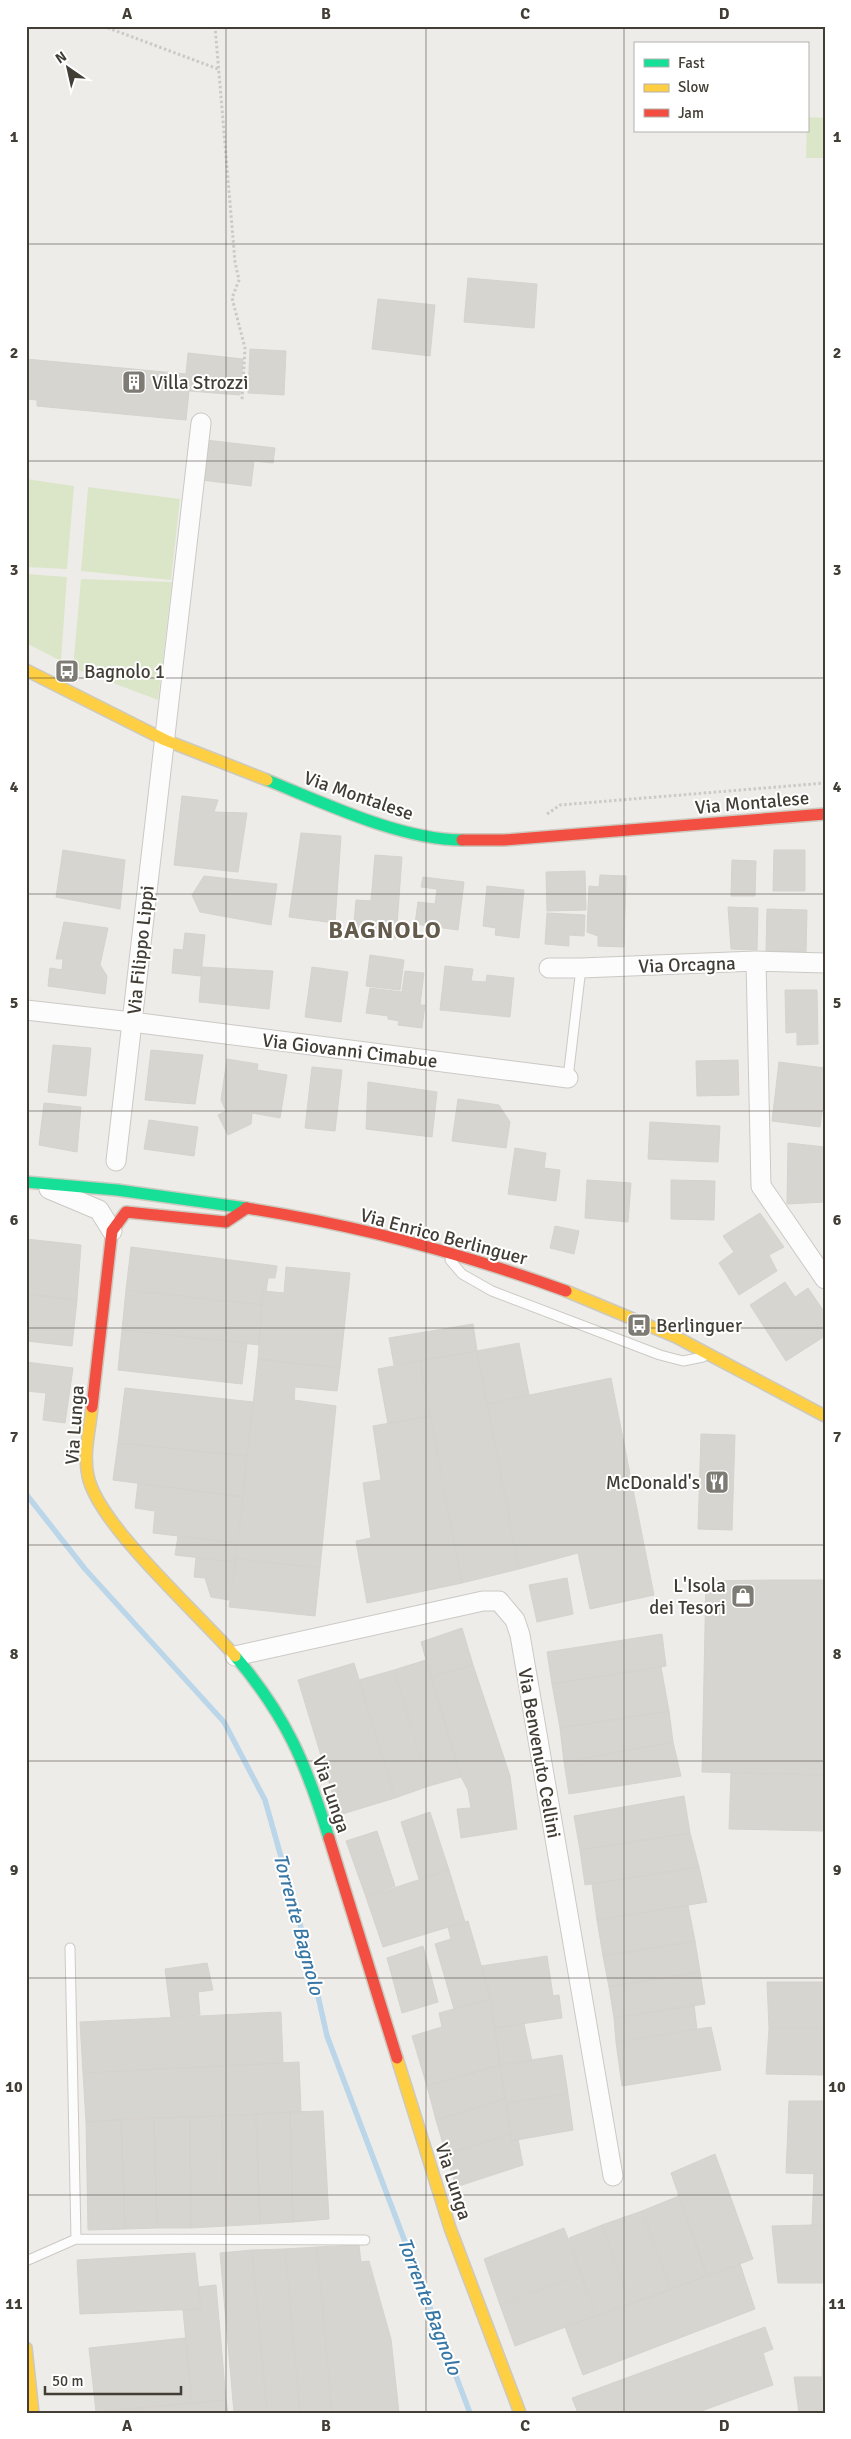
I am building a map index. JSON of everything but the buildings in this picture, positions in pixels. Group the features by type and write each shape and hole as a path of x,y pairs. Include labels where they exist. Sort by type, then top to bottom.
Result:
{"street":[{"name":"Via Filippo Lippi","path":"116,1161 201,423"},
{"name":"Via Montalese","path":"26,670 165,740 373,822 401,830 454,840 546,838 825,814"},
{"name":"Via Orcagna","path":"550,968 756,961 825,963"},
{"path":"756,961 761,1186 825,1279"},
{"name":"Via Giovanni Cimabue","path":"26,1010 568,1078"},
{"path":"29,1182 99,1210 112,1232 126,1212 226,1222 247,1208"},
{"name":"Via Enrico Berlinguer","path":"29,1182 145,1193 247,1208 371,1232 504,1268 584,1297 656,1328 713,1355 825,1416"},
{"name":"Via Lunga","path":"112,1232 87,1453 89,1480 110,1518 154,1571 235,1656 280,1716 308,1775 450,2228 520,2413"},
{"name":"Via Benvenuto Cellini","path":"235,1656 483,1600 499,1601 516,1620 522,1645 613,2176"},
{"path":"26,2348 33,2413"}],"lane":[{"path":"568,1078 581,968"},
{"path":"442,1250 462,1274 492,1291 660,1355 683,1361 713,1355"},
{"path":"70,1948 76,2239"},
{"path":"26,2262 76,2239 364,2240"}],"path":[{"path":"102,26 218,69"},
{"path":"215,26 235,262 239,280 232,298 245,348 242,400"},
{"path":"546,815 560,805 825,783"}],"green space":[{"path":"808,117 825,118 825,158 806,158"},
{"path":"26,479 74,486 67,569 26,567"},
{"path":"88,487 180,499 171,580 81,571"},
{"path":"26,574 67,577 61,661 26,643"},
{"path":"81,579 172,582 158,700 73,668"}],"waterway":[{"name":"Torrente Bagnolo","path":"26,1494 85,1569 224,1722 265,1800 309,1956 327,2036 470,2413"}],"traffic: fast":[{"path":"267,780 363,819 414,834 462,840"},
{"path":"26,1182 117,1190 246,1208"},
{"path":"235,1656 268,1699 293,1741 312,1786 329,1838"}],"traffic: slow":[{"path":"26,670 165,740 267,780"},
{"path":"566,1291 676,1337 825,1416"},
{"path":"92,1407 86,1459 88,1476 96,1496 110,1519 129,1543 235,1656"},
{"path":"397,2058 450,2228 520,2413"},
{"path":"26,2348 33,2413"}],"traffic: jam":[{"path":"462,840 504,840 825,814"},
{"path":"246,1208 327,1223 408,1242 487,1264 566,1291"},
{"path":"92,1407 112,1231 126,1212 226,1222 247,1208"},
{"path":"329,1838 397,2058"}],"place":[{"name":"Villa Strozzi","path":"134,382"},
{"name":"Bagnolo 1","path":"67,671"},
{"name":"Berlinguer","path":"639,1325"},
{"name":"McDonald's","path":"717,1482"},
{"name":"L'Isola dei Tesori","path":"743,1596"}],"district":[{"name":"BAGNOLO","path":"385,930"}]}
